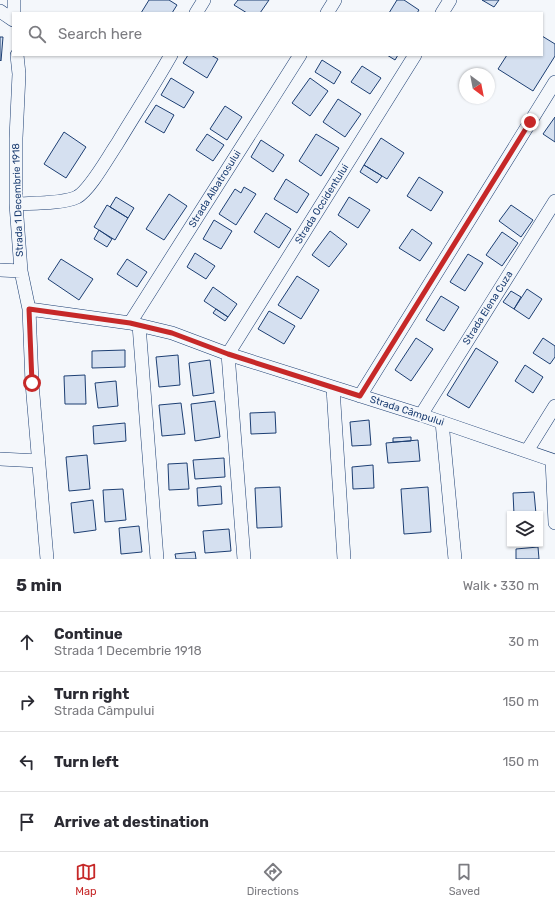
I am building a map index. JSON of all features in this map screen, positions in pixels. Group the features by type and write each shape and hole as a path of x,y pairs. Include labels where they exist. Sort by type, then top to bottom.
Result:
{"street":[{"path":"14,0 14,12"},
{"path":"197,12 204,0"},
{"path":"328,12 335,0"},
{"path":"443,12 450,0"},
{"path":"0,12 12,19"},
{"name":"Strada 1 Decembrie 1918","path":"17,56 19,74 16,138 16,204 21,271 29,309 32,383 47,559"},
{"path":"16,204 67,201 78,196 89,186 119,141 171,56"},
{"name":"Strada Albatrosului","path":"135,324 299,56"},
{"name":"Strada Occidentului","path":"228,354 415,56"},
{"path":"360,396 555,82"},
{"name":"Strada Elena Cuza","path":"421,415 555,201"},
{"path":"0,270 21,271"},
{"name":"Strada Câmpului","path":"29,309 135,324 172,333 228,354 421,415 553,460 555,523"},
{"path":"135,324 157,559"},
{"path":"228,354 244,559"},
{"path":"333,388 344,559"},
{"path":"527,451 555,406"},
{"path":"442,422 455,559"},
{"path":"0,459 39,461"}],"building":[{"path":"149,0 169,0 177,5 173,12 142,12"},
{"path":"238,0 269,0 261,12 245,12 234,5"},
{"path":"397,0 404,0 419,10 418,12 390,12"},
{"path":"482,0 499,0 494,7"},
{"path":"0,37 3,37 1,61 0,60"},
{"path":"543,37 555,44 555,56 533,91 498,69 506,56 543,56"},
{"path":"187,56 213,56 218,59 207,78 183,63"},
{"path":"389,56 397,56 395,60"},
{"path":"322,60 341,72 334,84 315,72"},
{"path":"362,66 381,78 370,94 351,82"},
{"path":"171,78 194,92 184,108 161,95"},
{"path":"310,78 328,91 310,116 292,103"},
{"path":"338,99 361,114 345,137 323,122"},
{"path":"156,105 174,115 164,133 145,122"},
{"path":"225,106 242,117 227,140 210,129"},
{"path":"555,117 555,142 543,134"},
{"path":"64,132 86,147 66,178 44,164"},
{"path":"207,134 224,145 213,161 196,150"},
{"path":"316,134 339,148 321,176 299,161"},
{"path":"381,138 404,153 387,179 364,165"},
{"path":"261,140 284,155 273,172 251,157"},
{"path":"364,165 382,176 377,183 360,172"},
{"path":"419,177 443,192 431,211 407,196"},
{"path":"286,179 309,194 297,213 274,199"},
{"path":"244,187 256,194 236,225 219,214 235,189 241,193"},
{"path":"169,194 187,206 164,240 146,229"},
{"path":"116,197 134,208 128,218 110,207"},
{"path":"349,197 370,210 358,228 338,215"},
{"path":"107,205 128,218 115,240 94,227"},
{"path":"511,205 533,220 521,237 499,221"},
{"path":"266,213 291,229 279,248 254,232"},
{"path":"214,220 232,231 221,249 203,239"},
{"path":"412,229 432,243 420,261 399,248"},
{"path":"99,230 112,239 107,247 94,239"},
{"path":"330,231 347,244 329,267 312,255"},
{"path":"502,232 518,243 502,266 486,255"},
{"path":"195,253 215,266 206,279 187,267"},
{"path":"468,254 483,263 465,291 450,282"},
{"path":"61,259 93,279 79,300 48,279"},
{"path":"127,259 147,272 137,287 117,274"},
{"path":"297,276 319,290 301,319 278,305"},
{"path":"213,287 237,304 228,317 204,301"},
{"path":"527,289 542,299 529,319 514,309"},
{"path":"511,291 521,297 514,309 503,302"},
{"path":"441,296 459,307 444,331 426,320"},
{"path":"216,309 228,317 225,321 213,313"},
{"path":"269,311 295,326 284,344 258,329"},
{"path":"416,338 433,349 411,381 395,370"},
{"path":"543,338 555,346 555,357 550,364 533,353"},
{"path":"476,348 498,362 469,408 447,395"},
{"path":"125,350 125,367 92,368 92,351"},
{"path":"178,355 180,385 159,387 156,357"},
{"path":"210,360 214,393 193,396 189,363"},
{"path":"525,365 543,377 533,393 515,381"},
{"path":"85,375 86,404 65,404 64,376"},
{"path":"116,381 118,406 98,408 95,383"},
{"path":"215,401 220,437 195,441 191,404"},
{"path":"181,403 185,434 162,436 159,405"},
{"path":"275,412 276,433 251,434 250,413"},
{"path":"369,420 371,445 352,446 350,422"},
{"path":"125,423 126,441 94,444 93,426"},
{"path":"411,437 411,441 393,442 393,438"},
{"path":"418,440 420,461 388,463 386,443"},
{"path":"87,455 90,489 69,491 66,457"},
{"path":"224,458 225,477 195,479 193,460"},
{"path":"187,463 189,489 169,490 168,464"},
{"path":"373,465 374,488 353,489 352,467"},
{"path":"221,486 222,504 198,506 197,488"},
{"path":"280,487 282,527 257,528 255,488"},
{"path":"428,487 431,532 404,534 401,489"},
{"path":"123,489 126,520 105,522 103,490"},
{"path":"534,492 536,511 514,511 513,493"},
{"path":"93,500 96,530 74,533 71,503"},
{"path":"139,526 142,552 121,554 119,528"},
{"path":"229,529 231,551 205,553 203,531"},
{"path":"538,547 539,559 516,559 516,549"},
{"path":"195,552 196,559 176,559 175,554"}],"route":[{"path":"32,383 29,309 130,323 172,333 228,354 360,396 530,122"}]}
